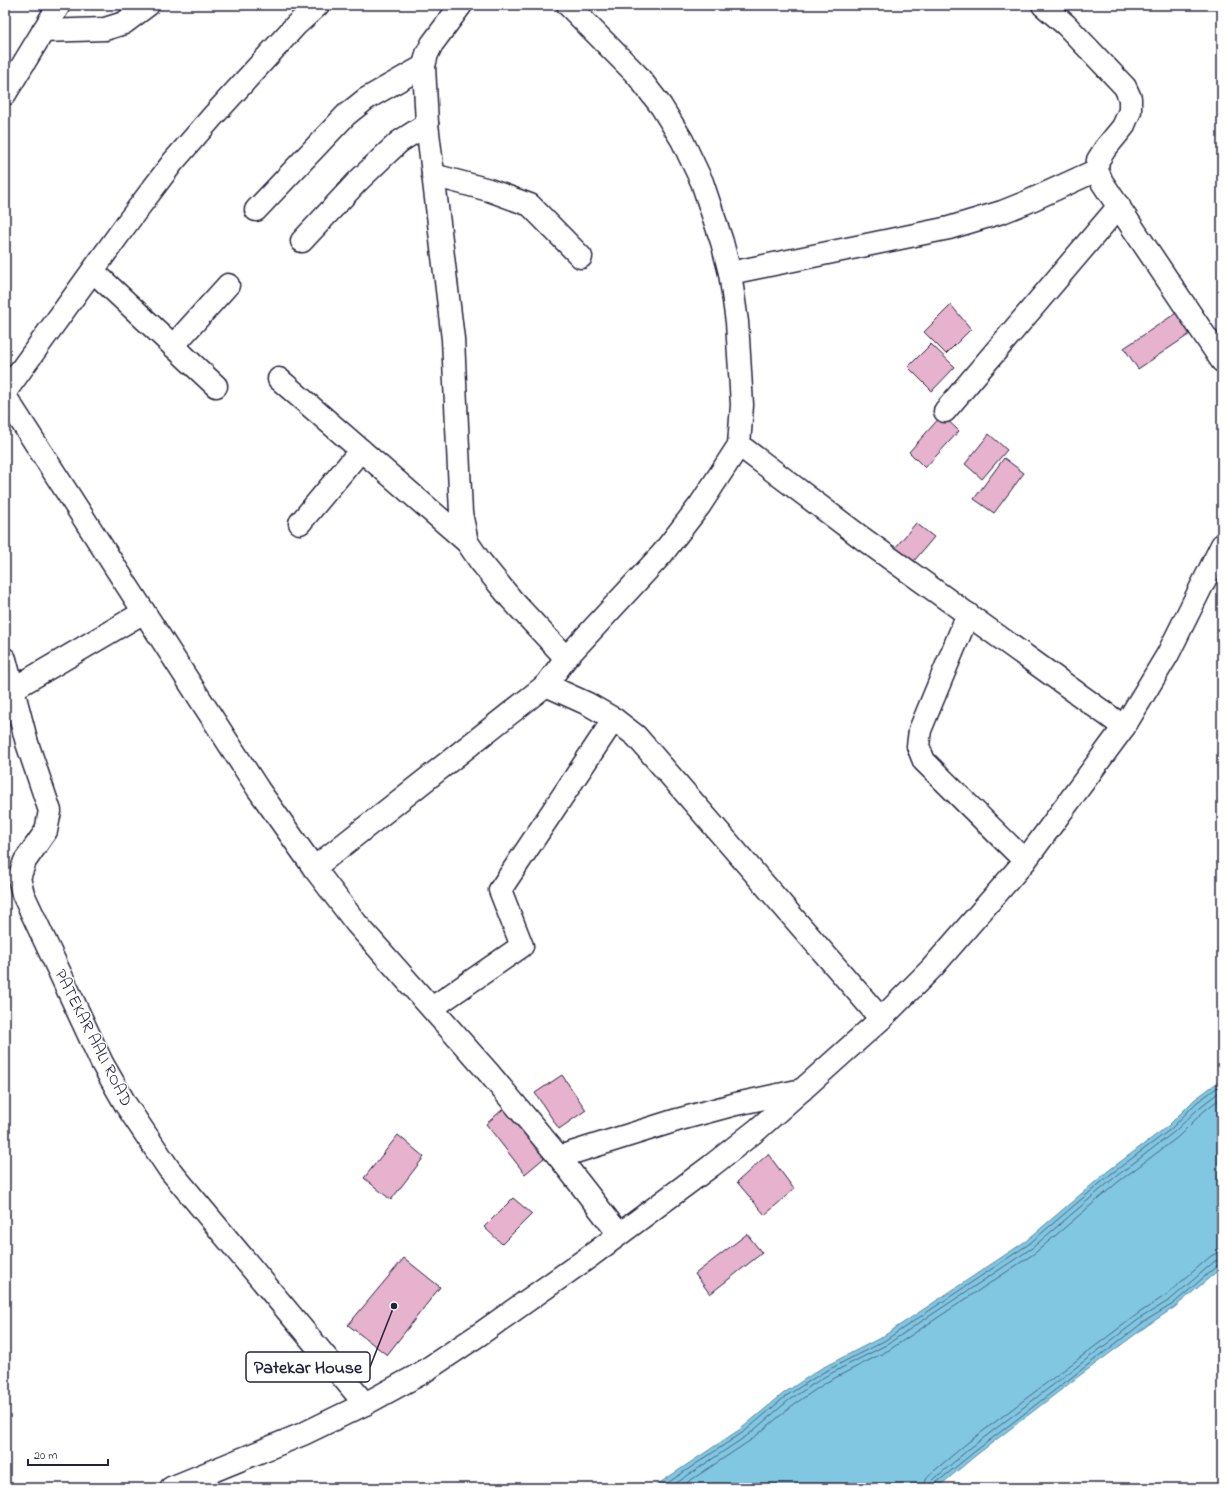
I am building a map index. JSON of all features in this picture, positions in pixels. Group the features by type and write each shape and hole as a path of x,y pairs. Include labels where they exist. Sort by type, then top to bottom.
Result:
{"street":[{"path":"5,94 58,5"},
{"path":"43,31 105,28 124,23 148,5"},
{"path":"5,392 172,162 290,31 318,5"},
{"path":"461,5 432,44 427,54 424,66 427,124 453,339 461,513 467,542"},
{"path":"314,868 546,685 566,658 662,554 700,505 739,445 742,405 737,322 730,273 722,242 702,182 682,140 661,106 637,75 568,5"},
{"path":"1043,5 1066,25 1125,87 1130,98 1130,111 1123,127 1098,160 1097,170 1102,182 1222,360"},
{"path":"256,210 346,115 366,99 424,66"},
{"path":"302,241 357,182 384,156 399,142 427,124"},
{"path":"730,273 949,228 1002,212 1097,170"},
{"path":"433,174 489,190 530,205 581,257"},
{"path":"945,411 1119,206"},
{"path":"93,271 216,386"},
{"path":"173,346 228,285"},
{"path":"279,379 467,542 480,561 512,600 566,658"},
{"path":"5,396 258,789 314,868 356,922 488,1072 559,1157 619,1234"},
{"path":"739,445 862,538 1124,727"},
{"path":"300,523 361,450"},
{"path":"172,1488 303,1434 365,1404 420,1374 480,1334 711,1166 758,1129 803,1089 881,1018 932,968 1025,861 1124,727 1168,654 1222,545"},
{"path":"13,689 144,612"},
{"path":"968,614 920,730 918,746 924,761 1025,861"},
{"name":"PATEKAR AALI ROAD","path":"5,659 27,743 50,811 46,831 25,861 19,878 23,894 102,1063 126,1105 169,1169 365,1404"},
{"path":"546,685 588,704 614,719 636,736 881,1018"},
{"path":"432,1008 522,946 500,890 614,719"},
{"path":"559,1157 714,1110 803,1089"}],"water":[{"path":"1222,1079 1222,1267 1175,1307 1079,1376 975,1456 937,1488 652,1488 742,1428 784,1393 820,1369 882,1337 1026,1241 1108,1171 1168,1126 1194,1100"}],"building":[{"path":"951,305 971,329 946,354 924,332"},
{"path":"1179,311 1193,332 1138,369 1124,348"},
{"path":"931,344 955,367 932,391 908,367"},
{"path":"942,415 959,431 925,468 909,452"},
{"path":"989,434 1007,450 982,479 965,464"},
{"path":"1004,458 1024,473 994,513 974,499"},
{"path":"916,523 934,537 909,567 890,554"},
{"path":"562,1075 586,1110 559,1129 535,1093"},
{"path":"510,1103 550,1153 525,1174 486,1124"},
{"path":"398,1135 424,1157 391,1200 364,1178"},
{"path":"768,1154 794,1189 765,1215 737,1182"},
{"path":"513,1198 532,1214 502,1244 484,1227"},
{"path":"747,1234 762,1253 710,1294 695,1274"},
{"path":"404,1258 440,1287 387,1355 348,1325"}],"place":[{"name":"Patekar House","path":"394,1306"}]}
